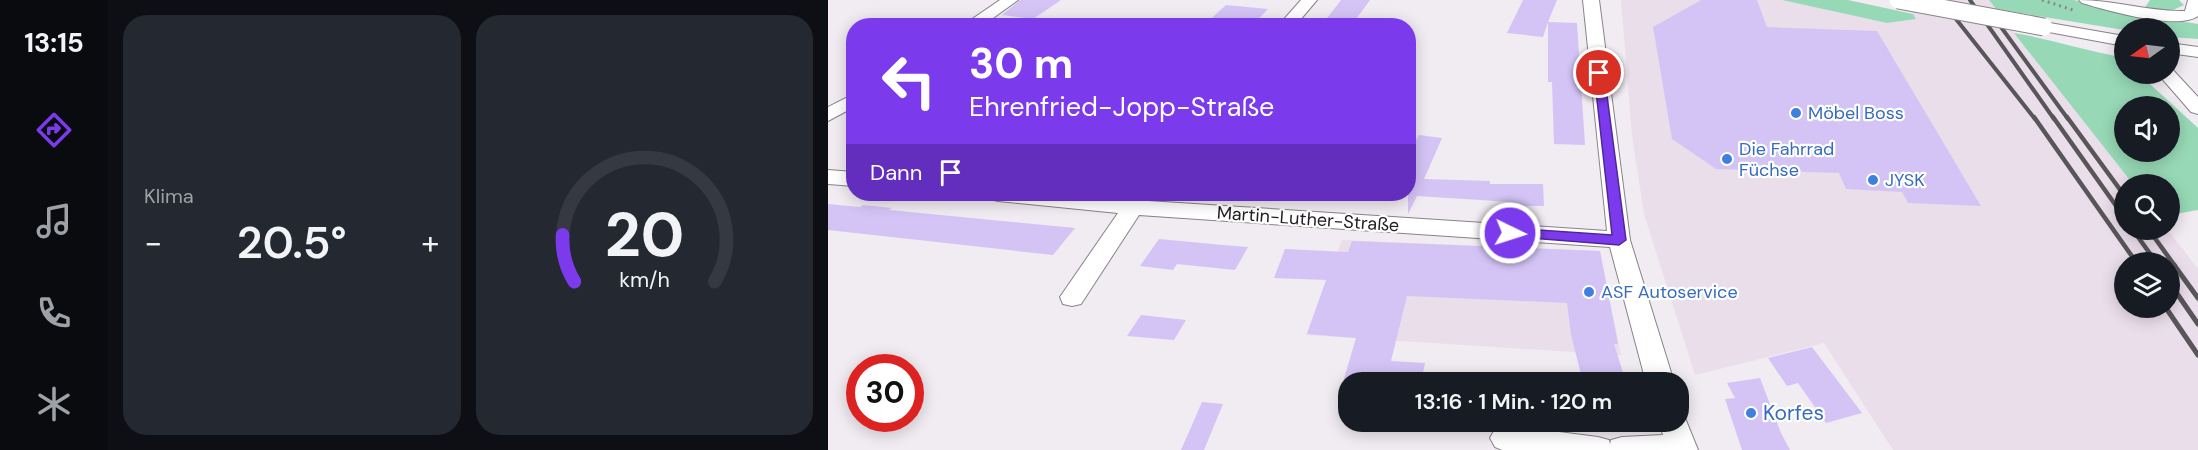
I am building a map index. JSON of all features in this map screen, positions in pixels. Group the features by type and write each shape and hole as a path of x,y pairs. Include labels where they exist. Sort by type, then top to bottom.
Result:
{"street":[{"path":"982,18 1010,0"},
{"path":"1293,18 1309,0"},
{"path":"1591,0 1619,240 1657,372"},
{"path":"1898,0 2114,39"},
{"path":"2087,0 2142,15 2169,16 2192,15 2196,0"},
{"path":"2180,50 2198,52"},
{"path":"2176,84 2198,108"},
{"path":"828,115 846,104"},
{"path":"828,177 846,178"},
{"path":"1072,297 1137,201"},
{"name":"Martin-Luther-Straße","path":"1150,201 1619,240"},
{"path":"1505,438 1598,450"},
{"path":"1622,450 1680,440"}],"shaded area":[{"path":"1621,0 1782,0 1887,23 1916,19 1905,0 1989,0 2125,174 2114,174 2114,240 2176,240 2198,269 2198,450 1893,450 1824,343 1695,375 1644,214 1632,135"},
{"path":"1342,240 1600,251 1621,355 1306,335"}],"green space":[{"path":"1782,0 1848,0 1913,14 1916,19 1887,23"},
{"path":"1989,0 2074,0 2104,9 2160,18 2114,18 2114,28 1996,9"},
{"path":"2150,0 2179,0 2184,5 2171,11 2143,10"},
{"path":"2180,21 2198,24 2198,39 2180,38"},
{"path":"2014,33 2114,56 2114,84 2150,84 2163,96 2114,96 2114,160"},
{"path":"2180,112 2198,128 2198,210 2180,213 2180,174 2125,174 2116,162 2180,162"}],"building":[{"path":"1020,0 1061,0 1034,18 1002,15"},
{"path":"1341,0 1370,0 1357,18 1327,18"},
{"path":"1523,0 1557,0 1543,37 1507,33"},
{"name":"Möbel Boss","path":"1701,0 1757,0 1767,27 1877,31 1981,206 1908,203 1902,192 1846,189 1839,173 1716,169 1672,139 1653,27"},
{"path":"1226,5 1268,9 1260,18 1212,18"},
{"path":"1548,22 1577,23 1585,145 1554,144 1552,82 1548,82"},
{"path":"1419,135 1442,138 1424,179 1490,181 1490,184 1543,184 1544,206 1511,206 1511,202 1417,196 1416,198 1416,140"},
{"path":"1408,201 1414,201 1408,214"},
{"path":"828,204 860,207 863,205 892,208 889,210 1075,228 1053,255 828,230"},
{"path":"1159,239 1248,247 1235,270 1177,264 1173,270 1140,266"},
{"path":"1352,241 1600,251 1618,344 1614,344 1623,372 1580,372 1571,335 1567,303 1407,296 1391,361 1425,363 1423,372 1346,372 1356,338 1307,334 1326,280 1274,278 1285,249 1348,252"},
{"path":"1141,315 1186,320 1174,340 1127,336"},
{"path":"1812,347 1862,413 1826,423 1798,383 1787,386 1768,358"},
{"path":"1760,378 1790,450 1742,450 1725,399 1735,398 1727,383"},
{"path":"1202,402 1223,404 1204,450 1181,450"}],"railway":[{"path":"1941,0 2035,119"},
{"path":"1970,0 2054,119"},
{"path":"1993,16 2068,119"},
{"path":"2034,117 2129,252"},
{"path":"2053,117 2114,203"},
{"path":"2067,117 2114,181"},
{"path":"2140,240 2149,252"},
{"path":"2156,240 2165,252"},
{"path":"2180,273 2198,298"},
{"path":"2180,298 2198,324"},
{"path":"2173,318 2198,355"}],"place":[{"name":"Möbel Boss","path":"1796,113"},
{"name":"Die Fahrrad Füchse","path":"1727,159"},
{"name":"JYSK","path":"1873,180"},
{"name":"ASF Autoservice","path":"1589,292"},
{"name":"Korfes","path":"1751,413"}],"route":[{"path":"1510,233 1619,240 1599,73"}]}
